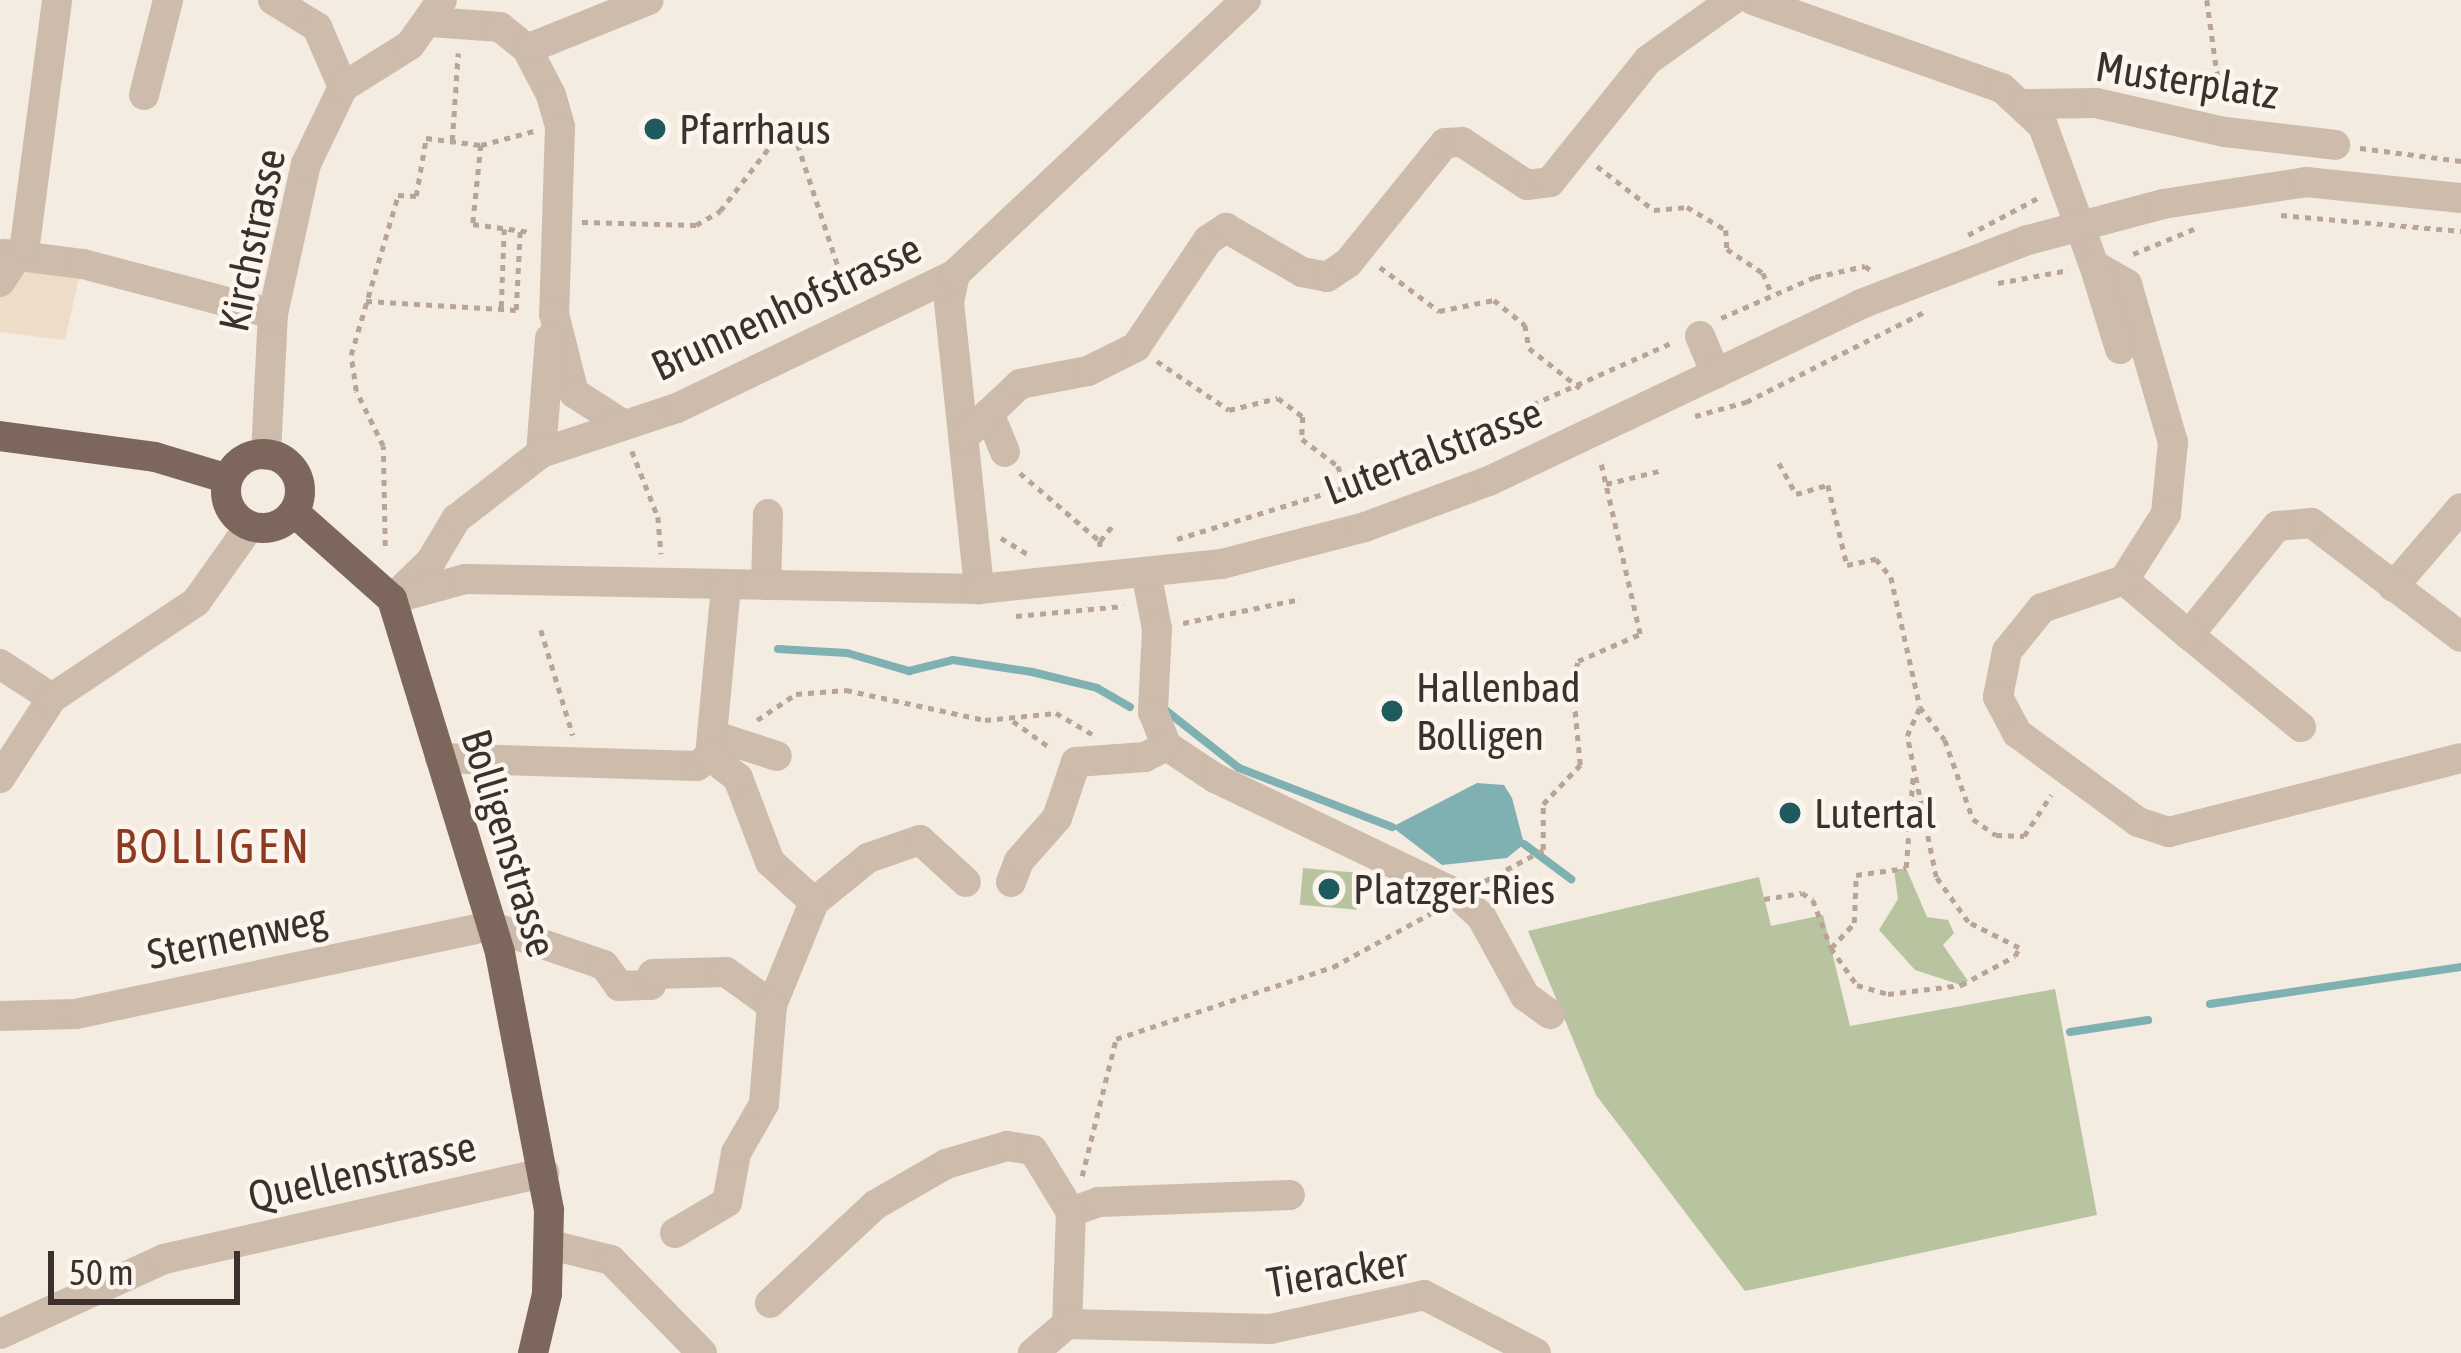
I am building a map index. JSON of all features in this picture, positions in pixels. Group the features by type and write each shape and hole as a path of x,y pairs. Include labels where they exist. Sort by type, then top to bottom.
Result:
{"main road":[{"path":"0,436 155,458 228,479"},
{"path":"266,455 294,471 300,491 294,512 269,528 250,526 230,507 228,479 239,464 266,455"},
{"path":"294,512 392,598"},
{"name":"Bolligenstrasse","path":"392,598 490,926 544,1173 551,1245 533,1353"}],"street":[{"path":"6,264 25,244 57,0"},
{"path":"144,95 168,0"},
{"path":"273,0 316,27 343,87 396,56 437,11 494,14 527,49 559,118 548,228 554,314 541,453"},
{"path":"527,49 649,0"},
{"name":"Brunnenhofstrasse","path":"392,598 431,561 456,519 541,453 695,400 854,316 955,274 1246,0"},
{"path":"965,436 1020,383 1088,371 1136,347 1208,240 1226,228 1302,272 1327,277 1358,250 1445,143 1462,142 1527,185 1550,182 1648,60 1732,0"},
{"name":"Musterplatz","path":"1753,0 1979,78 2026,104 2050,138 2120,349"},
{"name":"Kirchstrasse","path":"266,455 273,314 299,185 343,87"},
{"name":"Musterplatz","path":"2026,104 2096,103 2224,132 2335,146"},
{"name":"Lutertalstrasse","path":"392,598 465,579 979,589 1147,577 1293,548 1427,505 1896,289 1971,244 2306,182 2461,197"},
{"path":"6,264 83,264 273,314"},
{"path":"2094,265 2127,284 2173,442 2166,514 2125,580 2042,608 2014,637 2002,666 1998,697 2017,733 2138,822 2169,832 2461,758"},
{"path":"955,274 949,302 979,589"},
{"path":"554,314 574,393 621,423"},
{"path":"1700,331 1716,374"},
{"path":"989,413 1005,452"},
{"path":"2393,586 2461,508"},
{"path":"766,585 768,514"},
{"path":"2189,635 2277,526 2312,523 2461,637"},
{"path":"0,778 52,698 196,602 250,526"},
{"path":"1147,577 1157,628 1153,712 1167,746 1216,778 1457,894 1480,916 1526,996 1550,1014"},
{"path":"2125,580 2301,727"},
{"path":"726,586 711,746 738,778 770,862 814,902"},
{"path":"0,664 52,698"},
{"path":"440,758 582,758 688,770 711,746 743,740 777,756"},
{"path":"1011,882 1018,861 1057,818 1069,772 1088,757 1124,761 1167,746"},
{"path":"675,1233 727,1202 736,1153 764,1104 772,1004 814,902 868,858 920,840 966,882"},
{"path":"490,926 604,965 620,986 652,985 652,974 726,972 772,1004"},
{"name":"Sternenweg","path":"0,1016 76,1014 490,926"},
{"path":"770,1303 875,1204 946,1165 1007,1145 1033,1150 1070,1212 1067,1324 1033,1353"},
{"name":"Quellenstrasse","path":"0,1334 164,1259 544,1173"},
{"name":"Tieracker","path":"1070,1212 1098,1202 1290,1195"},
{"path":"551,1245 611,1260 702,1353"},
{"name":"Tieracker","path":"1067,1324 1270,1329 1424,1294 1536,1353"}],"path":[{"path":"2207,0 2224,132"},
{"path":"452,141 458,50"},
{"path":"386,546 383,446 352,367 398,195 416,196 426,138 481,145 545,128"},
{"path":"481,145 473,224 520,231 696,225 719,211 771,145 794,134 854,316"},
{"path":"2335,146 2461,161"},
{"path":"1575,149 1654,210 1687,207 1726,230 1727,249 1763,272 1771,292"},
{"path":"2043,188 2028,205 1971,244 1986,285 2094,265 2210,224"},
{"path":"2268,214 2461,231"},
{"path":"501,310 504,229"},
{"path":"366,301 516,310 520,231"},
{"path":"1358,250 1439,311 1494,300 1525,325 1529,348 1580,388"},
{"path":"1158,543 1346,487 1580,388 1771,292 1865,266 1896,289"},
{"path":"1136,347 1229,410 1277,398 1303,417 1302,440 1338,466 1346,487"},
{"path":"1622,368 1630,355"},
{"path":"621,423 658,517 661,583"},
{"path":"1005,452 1022,466 1023,478 1100,541"},
{"path":"1070,1212 1117,1039 1333,967 1457,894 1532,862 1543,850 1543,804 1583,759 1572,680 1578,661 1640,634 1600,459"},
{"path":"1779,463 1796,494 1828,485 1847,565 1876,559 1892,577 1920,707 1945,740 1973,819 1996,835 2024,836 2068,770"},
{"path":"1606,484 1658,471"},
{"path":"1100,555 1100,541 1113,525"},
{"path":"977,537 1009,538 1037,559"},
{"path":"1090,556 1120,551"},
{"path":"1157,628 1301,599"},
{"path":"541,630 582,758"},
{"path":"743,740 775,704 821,690 885,694 958,717 1013,721 1056,712 1124,761"},
{"path":"1764,899 1802,893 1813,901 1831,948 1857,985 1888,994 1961,986 2015,956 2019,947 1968,922 1936,877 1907,736 1920,707"},
{"path":"1013,721 1048,743 1069,772"},
{"path":"1831,948 1854,922 1856,875 1906,868 1913,768"}],"green space":[{"name":"Platzger-Ries","path":"1303,868 1360,873 1357,910 1300,905"},
{"path":"1906,868 1927,917 1948,920 1954,933 1943,945 1968,981 1961,985 1915,970 1879,930 1898,899 1894,870"},
{"path":"1759,877 1771,926 1823,915 1850,1026 2055,989 2097,1215 1745,1291 1596,1095 1528,931"}],"shaded area":[{"path":"0,241 85,251 65,340 0,332"}],"water":[{"path":"1477,783 1504,785 1512,798 1524,844 1507,858 1442,865 1392,827"}],"waterway":[{"path":"778,649 847,653 909,671 953,660 1032,672 1097,688 1130,707"},
{"path":"1164,709 1239,768 1392,827"},
{"path":"1524,844 1571,879"},
{"path":"2210,1004 2461,967"},
{"path":"2070,1032 2148,1020"}],"place":[{"name":"Pfarrhaus","path":"655,129"},
{"name":"Hallenbad Bolligen","path":"1392,711"},
{"name":"Lutertal","path":"1790,813"},
{"name":"Platzger-Ries","path":"1329,889"}],"district":[{"name":"BOLLIGEN","path":"213,846"}]}
